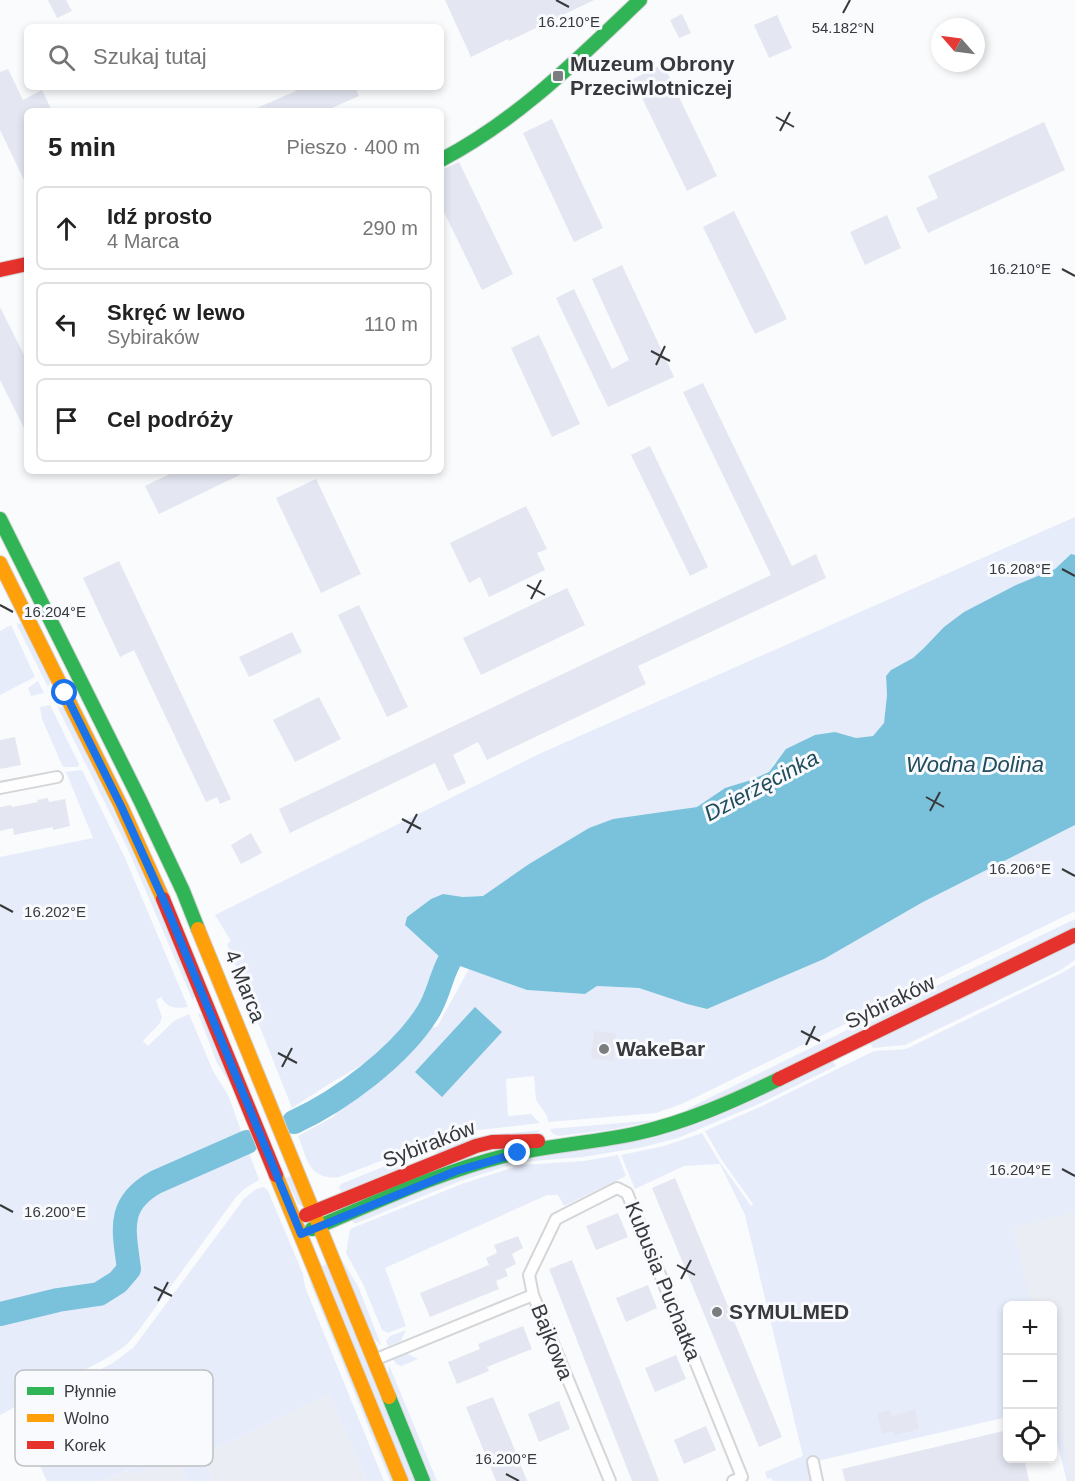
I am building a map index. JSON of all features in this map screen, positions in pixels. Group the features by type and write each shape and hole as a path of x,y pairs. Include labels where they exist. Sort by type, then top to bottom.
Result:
{"main road":[{"path":"444,158 487,133 531,102 640,0"},
{"path":"0,270 24,265"},
{"name":"4 Marca","path":"0,519 135,789 183,891 423,1481"},
{"name":"4 Marca","path":"0,563 121,806 155,881 401,1481"},
{"name":"Sybiraków","path":"301,1234 468,1166 518,1153 657,1129 716,1109 1075,935"},
{"name":"Sybiraków","path":"295,1219 485,1144 584,1141"}],"street":[{"path":"0,788 57,777"},
{"name":"Kubusia Puchatka","path":"533,1295 529,1275 556,1219 613,1188 627,1192 742,1477 732,1481"},
{"name":"Bajkowa","path":"374,1360 533,1295 610,1481"},
{"path":"813,1462 817,1481"}],"shaded area":[{"name":"Wodna Dolina","path":"1075,517 1075,555 1070,555 1055,569 1016,585 913,658 891,670 886,676 884,724 873,736 856,738 835,732 775,762 769,772 725,788 697,807 613,819 589,828 529,864 483,896 463,897 443,894 431,899 407,917 405,925 441,958 423,1003 379,1055 292,1108 227,944 231,941 215,915 539,754"},
{"path":"16,623 22,624 51,681 48,687"},
{"path":"11,625 35,677 0,695 0,631"},
{"path":"38,681 44,693 31,696 28,688"},
{"path":"50,705 79,764 78,767 63,767 42,719 40,707"},
{"path":"57,706 64,708 130,844 195,993 193,1001 127,847"},
{"path":"82,770 125,858 188,1007 172,1007 161,997 156,1000 162,1017 160,1023 143,1041 148,1046 174,1021 189,1014 213,1071 228,1095 259,1180 236,1197 126,1345 85,1370 15,1370 15,1407 0,1415 0,857 93,838 66,772"},
{"path":"1075,825 1075,911 684,1103 656,1113 548,1122 547,1116 536,1100 534,1076 506,1079 508,1116 531,1114 540,1123 453,1133 339,1177 329,1177 315,1172 307,1160 298,1136 333,1117 427,1028 437,1027 469,969 527,990 585,994 597,986 639,988 707,1009 824,959 923,902"},
{"path":"1075,919 1075,927 738,1090 688,1111 687,1109 934,987"},
{"path":"1075,944 1075,960 1061,970 905,1045 873,1048 870,1043"},
{"path":"1075,965 1075,1212 1013,1227 1030,1301 1003,1301 1003,1418 813,1462 810,1481 767,1479 765,1472 803,1456 745,1215 720,1164 684,1166 635,1189 621,1155 664,1146 702,1133 751,1206 753,1204 721,1159 705,1131 874,1051 906,1049"},
{"path":"198,1013 203,1016 235,1091 217,1063"},
{"path":"833,1061 836,1066 761,1103 678,1138 643,1147 583,1157 520,1162 460,1181 357,1223 354,1223 351,1218 433,1184 496,1162 536,1154 644,1140 684,1128 749,1102"},
{"path":"657,1120 609,1130 558,1136 550,1129"},
{"path":"540,1130 536,1135 478,1139 436,1154 434,1148 467,1138"},
{"path":"618,1155 626,1176 564,1206 558,1195 547,1195 385,1268 406,1326 388,1333 382,1330 363,1284 346,1253 350,1229 462,1184 521,1165 584,1161"},
{"path":"400,1160 402,1167 341,1192 339,1187 341,1184"},
{"path":"291,1176 303,1207 298,1204 286,1178"},
{"path":"264,1187 268,1191 384,1481 367,1481 329,1394 213,1450 213,1370 100,1370 134,1347 244,1199 256,1189"},
{"path":"1075,1205 1075,1481 1067,1481 1057,1441 1057,1301 1024,1301 1006,1221"},
{"path":"341,1259 358,1286 381,1345 373,1338"},
{"path":"328,1264 416,1481 409,1481 322,1266"},
{"path":"308,1271 394,1481 390,1481 311,1285"},
{"path":"406,1330 401,1341 388,1346 386,1341 390,1336"},
{"path":"406,1353 418,1359 401,1366 396,1364 393,1359"},
{"path":"389,1365 437,1481 431,1481 388,1376"},
{"path":"329,1394 367,1481 213,1481 207,1466 213,1466 213,1450"},
{"path":"1057,1416 1071,1481 1067,1481 1057,1441"},
{"path":"40,1466 153,1466 132,1475 129,1470 101,1481 47,1481"},
{"path":"153,1466 181,1466 188,1481 101,1481 130,1470 132,1475"},
{"path":"181,1466 207,1466 213,1481 188,1481"}],"water":[{"name":"Wodna Dolina","path":"1071,554 1075,555 1075,825 923,902 824,959 707,1009 639,988 597,986 585,994 527,990 441,958 405,925 407,917 431,899 443,894 463,897 483,896 529,864 589,828 613,819 697,807 725,788 769,772 786,749 815,735 835,732 856,738 873,736 884,723 887,695 886,676 891,670 913,658 944,627 964,612 1016,585 1055,569"},
{"path":"475,1007 502,1032 442,1097 415,1072"}],"building":[{"path":"48,0 66,0 72,11 57,18"},
{"path":"445,0 594,0 471,57"},
{"path":"682,14 691,33 679,38 670,20"},
{"path":"777,15 792,48 769,58 754,25"},
{"path":"663,64 717,176 687,191 633,79"},
{"path":"8,69 23,100 42,90 51,108 24,108 24,180 0,130 0,72"},
{"path":"356,90 359,96 332,108 257,108 296,91"},
{"path":"552,119 603,228 574,242 523,133"},
{"path":"1044,122 1065,170 928,233 916,208 938,198 928,176"},
{"path":"459,162 513,274 482,290 444,212 444,169"},
{"path":"734,211 787,319 755,334 703,227"},
{"path":"887,215 901,248 865,265 850,232"},
{"path":"622,265 674,377 608,407 556,298 574,289 612,369 629,360 592,279"},
{"path":"0,307 24,355 24,428 0,380"},
{"path":"539,335 580,424 552,437 511,348"},
{"path":"703,383 792,566 816,554 826,578 638,666 646,684 487,760 478,742 453,755 466,783 448,791 435,763 290,833 279,809 771,575 683,392"},
{"path":"650,446 708,567 690,576 631,455"},
{"path":"170,474 242,474 159,514 145,486"},
{"path":"316,479 361,574 321,593 276,498"},
{"path":"526,506 547,549 537,553 545,570 489,597 480,577 469,583 450,543"},
{"path":"119,561 231,799 220,804 217,797 206,802 134,650 120,657 83,578"},
{"path":"567,588 585,625 481,675 463,638"},
{"path":"359,605 408,707 387,717 338,615"},
{"path":"292,632 302,652 249,677 239,657"},
{"path":"319,697 341,739 295,762 273,720"},
{"path":"15,737 21,765 0,769 0,740"},
{"path":"48,798 49,802 65,799 70,826 14,835 13,828 0,831 0,807 11,805 12,807"},
{"path":"251,833 262,853 241,864 231,845"},
{"path":"594,1031 616,1034 614,1061 591,1058"},
{"path":"675,1178 782,1437 759,1447 652,1188"},
{"path":"618,1213 628,1237 596,1250 586,1226"},
{"path":"518,1236 523,1248 512,1254 516,1264 505,1269 508,1276 496,1281 499,1289 430,1317 420,1293 489,1265 486,1258 497,1253 494,1245"},
{"path":"572,1260 659,1481 632,1481 549,1269"},
{"path":"648,1285 657,1308 626,1322 616,1298"},
{"path":"523,1326 532,1349 487,1367 489,1371 457,1384 448,1362 480,1349 478,1344"},
{"path":"676,1355 686,1379 655,1392 645,1368"},
{"path":"493,1397 527,1481 496,1481 485,1454 466,1407"},
{"path":"559,1401 570,1429 539,1442 528,1414"},
{"path":"915,1409 919,1429 895,1435 894,1431 882,1434 877,1413 890,1410 892,1416"},
{"path":"706,1426 716,1450 684,1464 674,1440"},
{"path":"1003,1431 1003,1463 1025,1463 1029,1481 845,1481 842,1469"}],"waterway":[{"name":"Dzierżęcinka","path":"294,1122 349,1090 386,1061 402,1045 431,1007 447,966 465,934"},
{"name":"Dzierżęcinka","path":"0,1314 58,1300 99,1294 118,1282 129,1269 125,1230 126,1219 134,1199 156,1182 247,1142"}],"traffic: fast":[{"path":"444,158 522,107 570,66 640,0"},
{"path":"0,519 140,800 183,891 198,929"},
{"path":"312,1229 406,1189 479,1163 521,1152 621,1136 674,1123 710,1110 779,1079"},
{"path":"389,1397 423,1481"}],"traffic: slow":[{"path":"0,563 121,806 163,899"},
{"path":"198,929 389,1397"},
{"path":"276,1175 401,1481"}],"traffic: jam":[{"path":"0,270 24,265"},
{"path":"163,899 276,1175"},
{"path":"779,1079 1075,935"},
{"path":"306,1215 476,1146 492,1142 538,1141"}],"place":[{"name":"Muzeum Obrony Przeciwlotniczej","path":"558,76"},
{"name":"WakeBar","path":"604,1049"},
{"name":"SYMULMED","path":"717,1312"}],"route":[{"path":"65,693 121,806 164,901 301,1234 456,1171 518,1153"}]}
